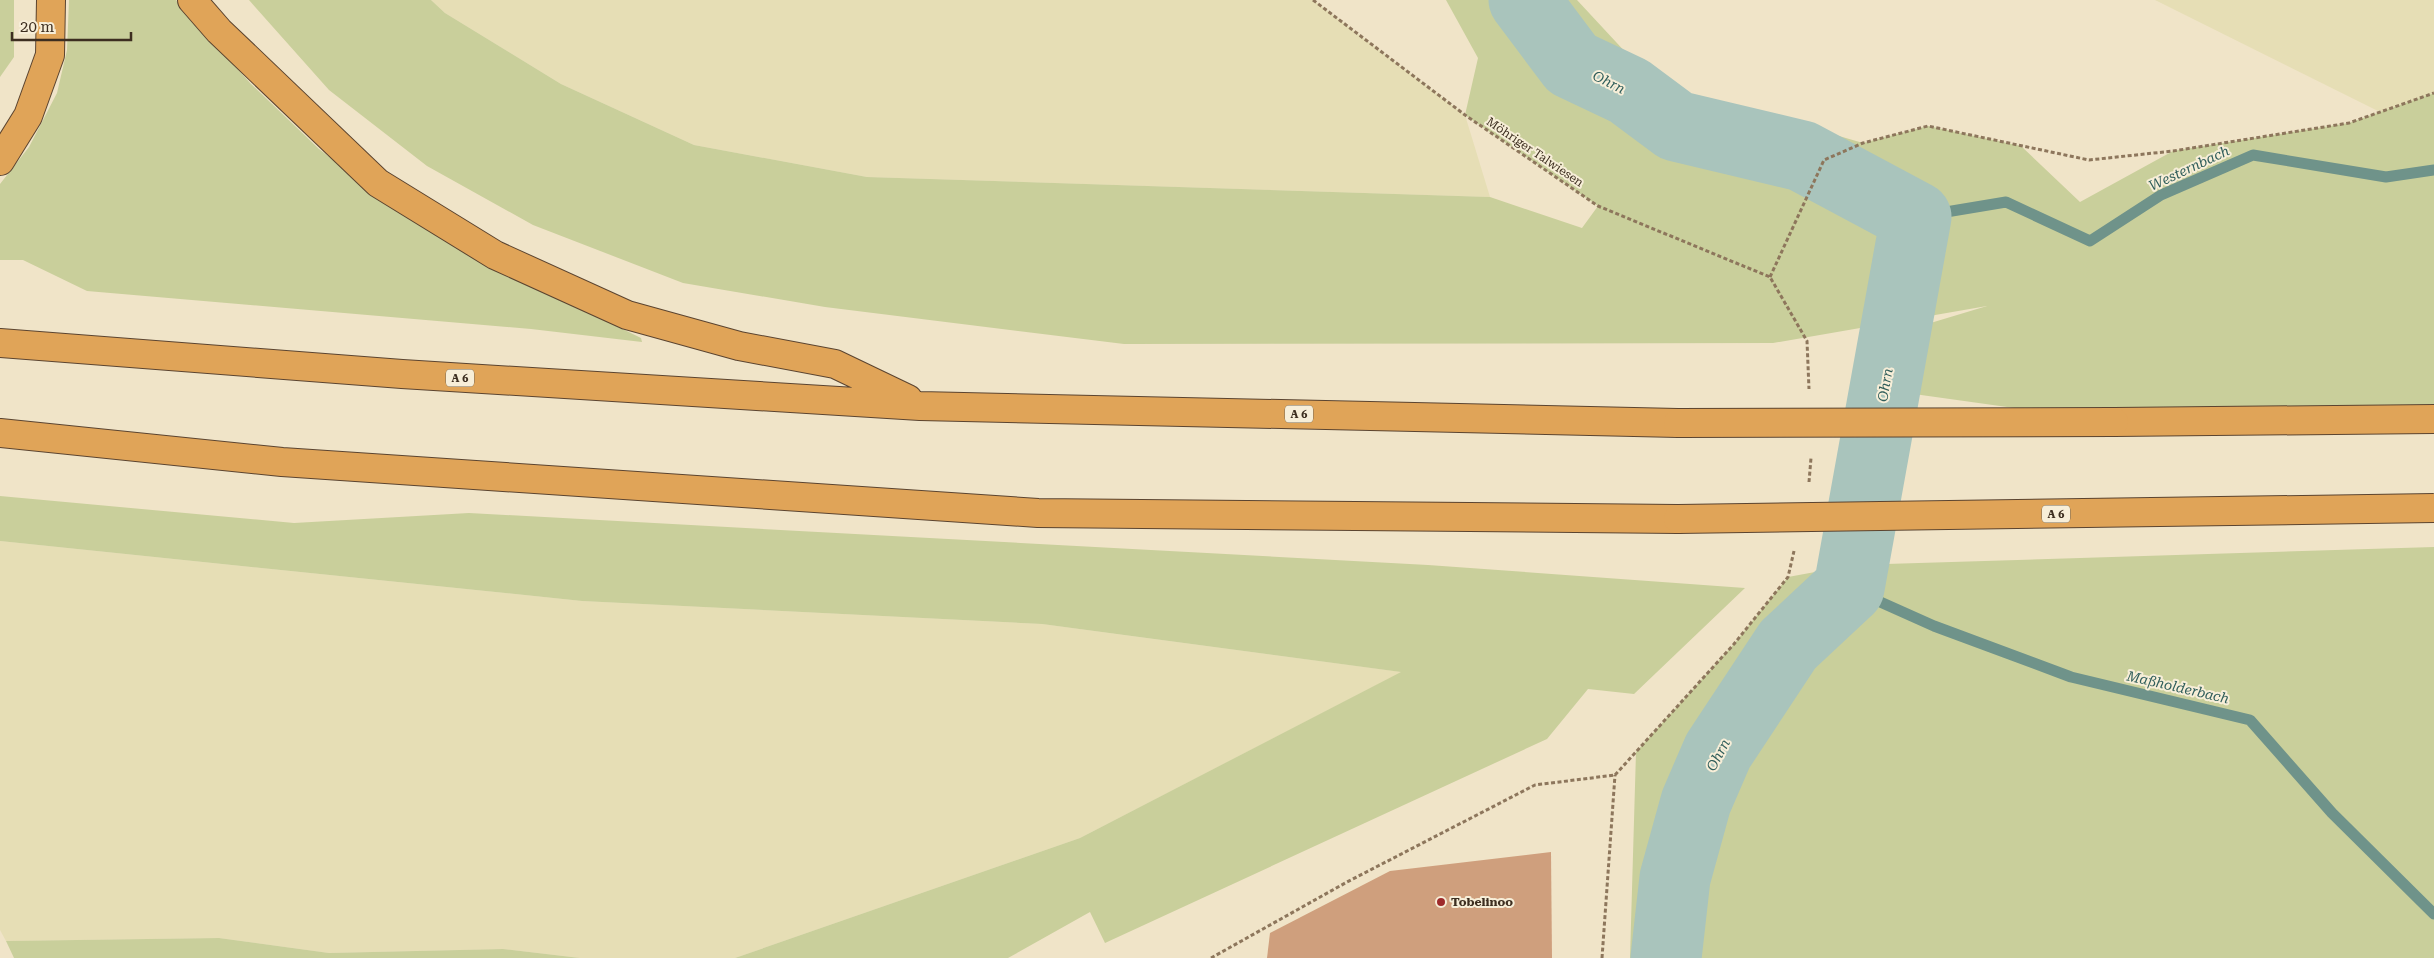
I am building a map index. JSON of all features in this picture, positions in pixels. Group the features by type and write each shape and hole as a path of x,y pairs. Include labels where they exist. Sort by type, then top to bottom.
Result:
{"highway":[{"path":"0,160 28,116 50,55 51,0"},
{"path":"192,0 219,31 378,183 495,255 627,315 739,346 835,364 920,406"},
{"name":"A 6","path":"0,343 402,374 920,406 1678,423 2434,418"},
{"name":"A 6","path":"0,433 282,462 1038,513 1678,519 2434,508"}],"path":[{"name":"Möhriger Talwiesen","path":"1313,0 1465,115 1598,206 1770,276 1824,160 1863,142 1928,126 2089,160 2173,151 2348,123 2434,93"},
{"path":"1211,958 1347,882 1535,785 1615,775 1602,958"}],"shaded area":[{"path":"431,0 1313,0 1465,115 1490,197 867,177 694,145 561,84 445,13"},
{"path":"2155,0 2434,0 2434,93 2380,112"},
{"path":"0,541 582,601 1042,624 1402,672 1080,838 735,958 580,958 503,949 329,953 219,938 6,941 0,930"}],"green space":[{"path":"0,0 14,0 14,57 0,77"},
{"path":"69,0 176,0 251,84 319,149 376,193 506,272 641,338 642,342 531,329 87,291 23,260 0,260 0,184 29,147 57,93 67,50"},
{"path":"249,0 431,0 445,13 561,84 694,145 867,177 1490,197 1582,228 1598,206 1465,115 1478,58 1446,0 1577,0 1668,98 1763,114 1863,143 1928,126 2021,146 2080,202 2173,151 2349,123 2434,93 2434,417 2114,422 1914,394 1894,334 1987,306 1773,343 1124,344 825,307 683,283 533,225 427,166 329,90"},
{"path":"0,496 294,523 469,513 1428,565 1745,588 1634,694 1588,689 1547,739 1105,943 1090,912 1008,958 735,958 1080,838 1401,672 1042,624 582,601 0,541"},
{"path":"2434,547 2434,958 1630,958 1636,752 1734,644 1788,577 1853,565"},
{"path":"219,938 329,953 503,949 580,958 14,958 6,941"}],"building":[{"name":"Tobelinoo","path":"1551,852 1552,958 1267,958 1270,933 1390,871"}],"waterway":[{"name":"Ohrn","path":"1524,0 1572,64 1629,91 1676,126 1802,156 1916,217 1849,588 1788,645 1718,751 1696,802 1675,878 1666,958"},
{"name":"Westernbach","path":"1916,217 2006,202 2090,241 2161,195 2253,155 2386,177 2434,170"},
{"name":"Maßholderbach","path":"1849,588 1934,626 2071,677 2250,720 2332,813 2434,914"}],"place":[{"name":"Tobelinoo","path":"1441,902"}]}
